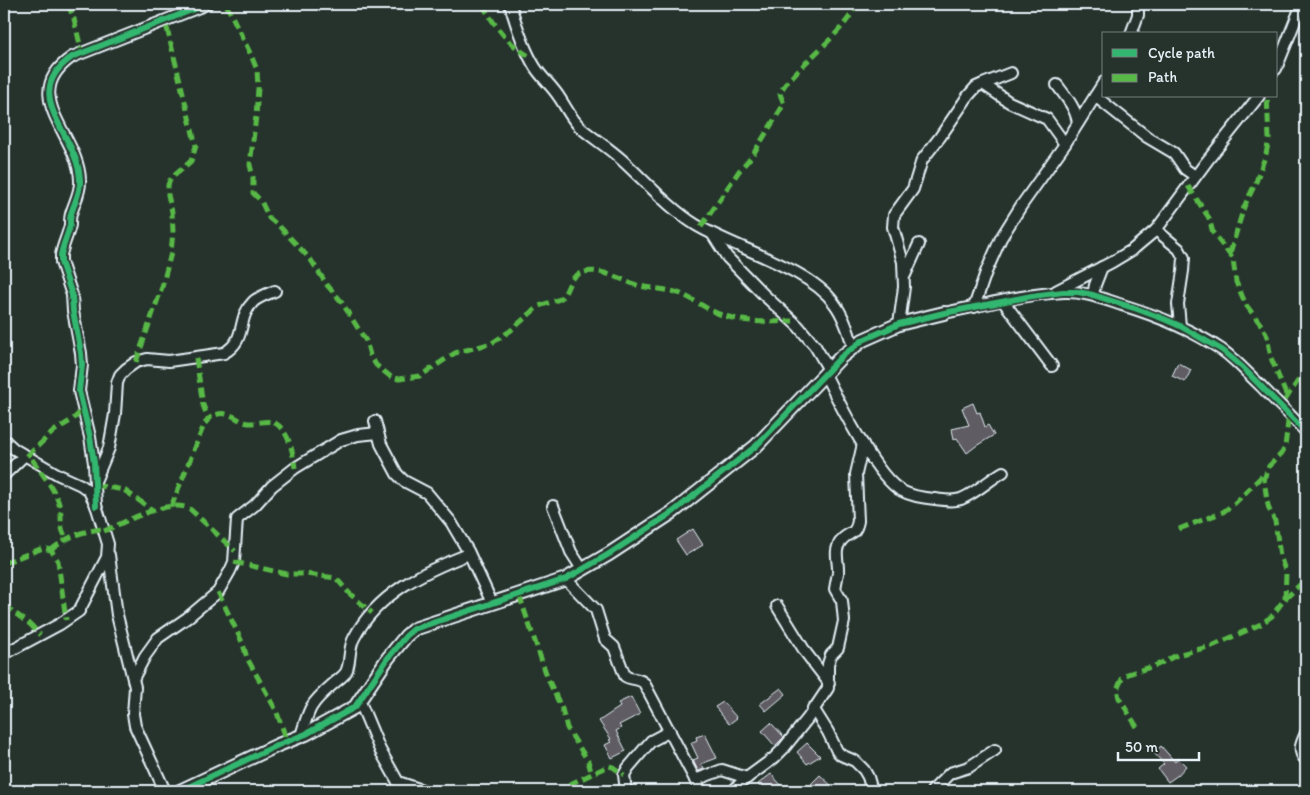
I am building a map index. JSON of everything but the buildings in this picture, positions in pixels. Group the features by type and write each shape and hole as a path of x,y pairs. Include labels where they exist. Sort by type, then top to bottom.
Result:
{"street":[{"path":"96,506 90,437 79,390 82,365 81,353 72,295 63,269 61,254 81,182 78,165 50,103 50,88 54,73 60,65 72,57 207,4"},
{"path":"510,4 535,66 580,127 622,160 653,190 695,224 795,273 816,286 834,302 848,327 854,347"},
{"path":"1132,32 1138,15 1138,4"},
{"path":"1278,64 1301,4"},
{"path":"899,324 903,305 904,279 903,262 893,227 894,215 913,189 922,160 968,96 976,87 1011,74"},
{"path":"983,84 1009,102 1047,120 1065,144"},
{"path":"1057,85 1073,107 1078,123"},
{"path":"974,307 986,272 1001,238 1065,144 1102,85"},
{"path":"1095,96 1147,137 1174,153 1185,169 1195,176"},
{"path":"1052,294 1132,250 1156,230 1195,176 1257,98"},
{"path":"1156,230 1179,249 1184,258 1178,304 1180,326"},
{"path":"712,234 727,257 810,339 863,444 892,484 901,491 925,498 950,501 961,498 1003,472"},
{"path":"904,279 919,244"},
{"path":"1093,295 1102,267"},
{"path":"95,482 109,448 115,414 117,383 120,375 136,362 147,359 169,361 224,353 232,349 238,342 248,308 254,300 275,291"},
{"path":"180,791 301,736 346,713 360,702 388,658 414,629 566,579 609,554 673,512 756,446 827,372 854,347 863,340 899,324 974,307 1052,294 1078,292 1093,295 1164,318 1222,350 1242,367 1306,432"},
{"path":"1003,302 1052,366"},
{"path":"375,421 381,444 397,474 427,493 452,522 492,603"},
{"path":"133,679 144,656 158,638 214,596 225,580 234,562 237,519 255,505 272,486 296,468 341,440 378,432"},
{"path":"4,440 59,475 81,485 89,491 96,506 108,544 117,615 133,679 135,726 165,791"},
{"path":"733,791 779,754 808,718 813,708 822,698 829,683 828,664 831,655 838,648 844,621 842,601 835,589 838,574 836,554 840,541 852,534 857,527 856,474 863,444"},
{"path":"4,475 25,455"},
{"path":"553,506 571,552 582,569"},
{"path":"4,654 60,624 78,611 108,552"},
{"path":"301,736 310,708 317,698 346,672 350,648 354,639 378,606 414,578 437,566 469,554"},
{"path":"566,579 596,610 605,639 614,647 624,674 628,678 641,680 644,683 701,791"},
{"path":"777,606 806,653 829,683"},
{"path":"360,702 380,750 399,787 425,791"},
{"path":"813,708 841,756 855,762 864,770 872,791"},
{"path":"626,791 624,775 628,768 651,741 670,731"},
{"path":"1306,733 1300,748 1301,754 1306,760"},
{"path":"932,791 950,773 969,767 995,750"},
{"path":"695,780 722,770 747,778"},
{"path":"4,787 5,791"}],"marked path":[{"path":"68,4 74,19 82,53"},
{"path":"226,4 257,70 256,116 250,165 253,177 253,193 261,201 269,218 311,260 327,285 341,301 366,341 370,355 376,365 391,377 399,379 420,376 455,353 492,343 510,331 539,306 560,299 573,278 588,271 611,275 640,286 676,292 716,313 737,319 761,322 793,321"},
{"path":"482,4 509,41 531,57"},
{"path":"701,227 739,171 752,156 784,104 780,94 784,86 837,32 852,13 856,4"},
{"path":"136,362 162,287 171,253 173,231 168,185 170,180 191,161 196,146 165,20"},
{"path":"1230,253 1244,207 1266,154 1269,139 1267,98"},
{"path":"1188,186 1209,218 1213,233 1233,259 1236,282 1246,305 1267,336 1271,358 1287,397"},
{"path":"196,358 203,405 208,418"},
{"path":"1285,400 1306,369"},
{"path":"27,456 54,431 72,420 84,409"},
{"path":"1285,599 1286,573 1280,556 1275,521 1267,501 1264,479 1269,466 1282,453 1285,447 1289,413"},
{"path":"171,507 204,425 215,415 226,414 248,423 275,423 282,429 288,439 295,468"},
{"path":"32,459 56,495 61,513 61,526 66,538"},
{"path":"1179,529 1223,512 1235,503 1266,472"},
{"path":"95,485 124,490 154,511"},
{"path":"104,531 161,508 183,507 191,510 235,551"},
{"path":"51,550 76,535 104,529"},
{"path":"4,563 43,548 51,550 58,561 66,620"},
{"path":"234,562 287,574 306,574 336,578 349,593 372,613"},
{"path":"1137,727 1119,698 1117,689 1122,679 1128,674 1157,665 1177,655 1212,646 1261,624 1272,616 1283,601 1306,579"},
{"path":"218,592 243,644 247,658 276,710 287,741"},
{"path":"519,595 548,679 562,709 567,728 588,761 592,775"},
{"path":"4,605 31,625 40,635"},
{"path":"555,791 609,766 624,775"}],"cycle path":[{"path":"96,506 94,463 79,391 82,365 81,353 72,295 61,262 61,255 80,180 77,163 71,147 55,116 50,101 50,86 57,71 72,57 207,4"},
{"path":"180,791 278,745 306,734 355,707 388,658 414,629 566,579 609,554 673,512 756,446 841,357 863,340 899,324 1032,296 1063,292 1093,295 1164,319 1222,350 1242,367 1306,432"}]}
